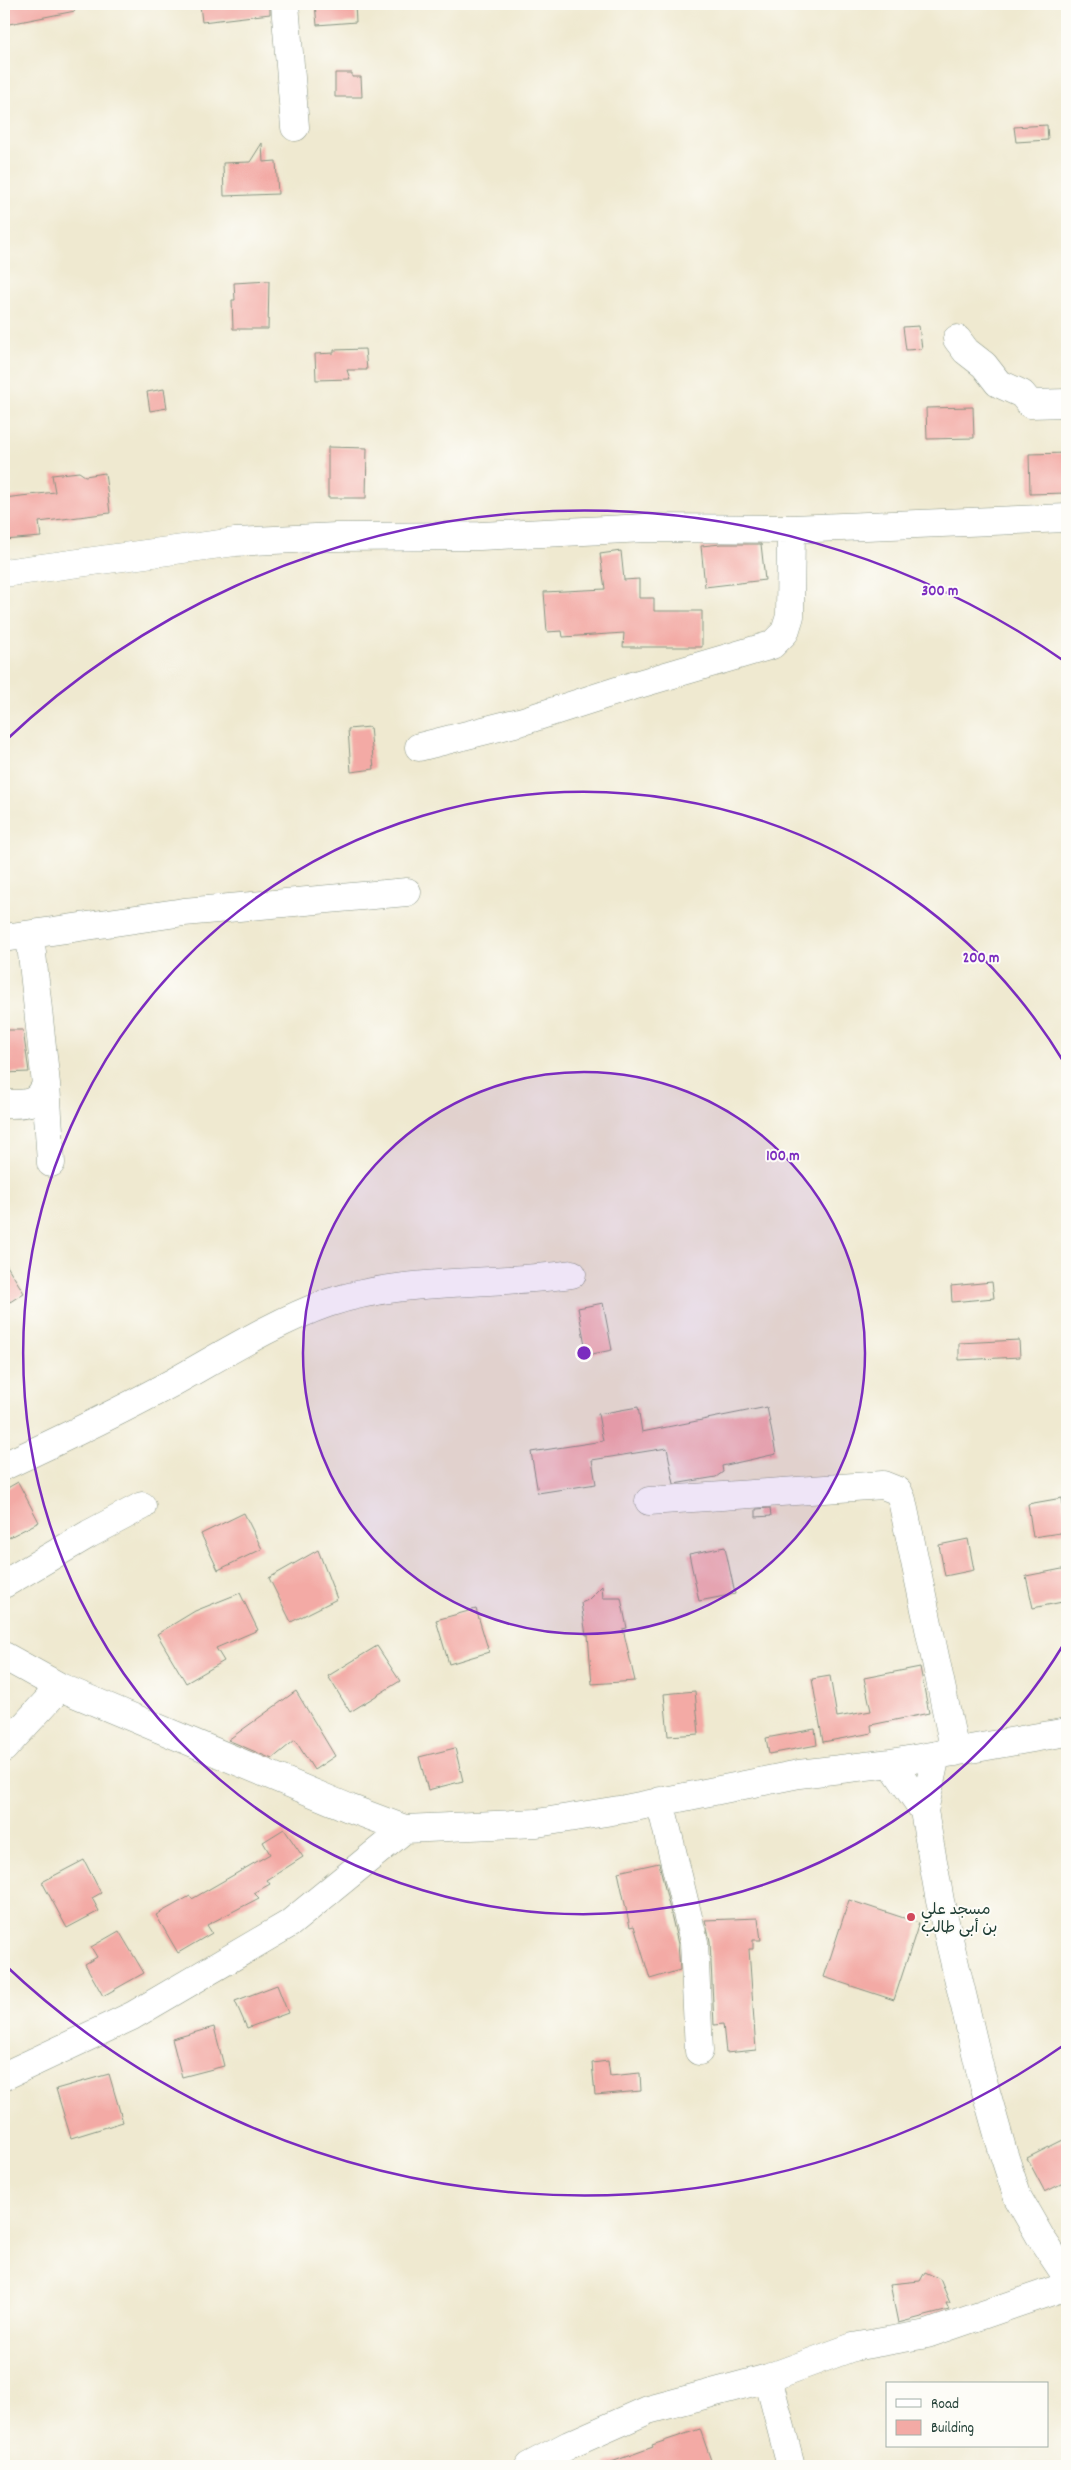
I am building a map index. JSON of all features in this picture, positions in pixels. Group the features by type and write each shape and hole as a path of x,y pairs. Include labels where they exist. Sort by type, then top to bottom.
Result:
{"street":[{"path":"285,4 295,127"},
{"path":"957,339 998,383 1022,394 1030,404 1067,403"},
{"path":"4,573 216,545 308,538 480,536 646,528 791,529 1067,518"},
{"path":"419,747 523,721 632,686 772,645 785,632 790,616 791,529"},
{"path":"51,1163 46,1084 17,937 184,912 406,892"},
{"path":"4,1104 36,1100 42,1095 46,1084"},
{"path":"4,1466 100,1422 286,1322 328,1304 372,1292 460,1283 531,1280 572,1274"},
{"path":"649,1501 883,1485 898,1492 902,1500 946,1754 924,1810"},
{"path":"4,1584 83,1537 142,1506"},
{"path":"4,1656 60,1687 349,1808 405,1829 537,1823 625,1809 799,1774 891,1763 1067,1732"},
{"path":"4,1748 60,1687"},
{"path":"891,1763 924,1810 940,1901 981,2074 1018,2198 1041,2238 1067,2277"},
{"path":"660,1801 694,1942 699,2051"},
{"path":"4,2076 132,2016 289,1924 405,1829"},
{"path":"529,2466 569,2444 648,2410 768,2378 853,2347 905,2339 944,2329 1067,2286"},
{"path":"768,2378 791,2466"}],"building":[{"path":"4,4 74,4 75,11 4,25"},
{"path":"270,4 270,14 202,22 200,5"},
{"path":"315,4 355,4 356,22 317,25"},
{"path":"335,73 352,73 352,77 361,77 362,97 335,97"},
{"path":"1047,125 1048,140 1016,142 1014,127"},
{"path":"262,143 263,162 276,161 278,194 224,196 223,163 250,162"},
{"path":"269,281 268,329 233,329 232,300 235,300 234,283"},
{"path":"919,326 922,349 906,350 903,327"},
{"path":"365,349 367,370 347,370 350,379 316,380 315,354 334,353 334,350"},
{"path":"164,389 167,408 150,411 147,392"},
{"path":"973,407 974,438 927,439 926,408"},
{"path":"328,447 367,448 366,498 328,498"},
{"path":"1067,453 1067,493 1030,494 1029,454"},
{"path":"79,472 85,476 105,473 110,513 39,522 41,537 4,540 4,498 55,492 52,475"},
{"path":"761,544 765,580 705,587 701,546"},
{"path":"621,551 624,580 639,579 639,598 654,598 654,611 702,611 702,647 623,647 624,633 563,637 562,631 547,632 544,592 605,589 600,554"},
{"path":"370,727 374,769 351,772 348,729"},
{"path":"4,1030 23,1030 29,1072 4,1073"},
{"path":"4,1261 24,1293 10,1302 4,1291"},
{"path":"992,1282 994,1298 952,1302 951,1286"},
{"path":"603,1303 612,1350 587,1355 578,1308"},
{"path":"1019,1340 1020,1357 959,1360 959,1343"},
{"path":"638,1407 642,1432 767,1407 776,1454 722,1466 723,1472 716,1477 674,1484 667,1448 592,1460 596,1484 538,1493 531,1452 603,1441 598,1414"},
{"path":"18,1482 39,1522 4,1540 4,1490"},
{"path":"1062,1498 1067,1532 1033,1537 1028,1504"},
{"path":"770,1508 771,1516 756,1517 756,1509"},
{"path":"244,1513 262,1549 218,1570 201,1534"},
{"path":"968,1539 974,1570 945,1576 939,1545"},
{"path":"725,1547 735,1594 699,1601 689,1554"},
{"path":"318,1550 337,1599 291,1622 269,1578"},
{"path":"1067,1568 1067,1601 1033,1608 1026,1576"},
{"path":"602,1586 603,1598 621,1598 627,1628 623,1629 635,1681 592,1684 588,1635 586,1635 581,1603 588,1600"},
{"path":"240,1593 258,1630 216,1648 224,1661 186,1683 157,1634 195,1611"},
{"path":"476,1609 489,1652 449,1664 436,1620"},
{"path":"377,1646 400,1681 350,1712 328,1676"},
{"path":"920,1667 929,1713 871,1725 872,1733 823,1742 812,1679 830,1676 837,1717 871,1711 864,1678"},
{"path":"296,1691 335,1756 314,1770 295,1740 272,1759 228,1740"},
{"path":"695,1691 699,1734 668,1736 664,1694"},
{"path":"815,1729 817,1745 769,1754 766,1738"},
{"path":"455,1748 463,1781 428,1790 419,1757"},
{"path":"284,1829 303,1857 267,1880 270,1884 254,1893 259,1898 207,1925 212,1933 178,1953 156,1915 190,1896 192,1899 270,1854 263,1842"},
{"path":"84,1860 101,1893 92,1898 99,1911 67,1928 42,1882"},
{"path":"659,1863 678,1944 680,1970 650,1979 634,1926 630,1927 618,1872"},
{"path":"849,1900 919,1923 894,2000 824,1977"},
{"path":"758,1918 761,1940 753,1940 753,1949 749,1949 756,2050 726,2053 723,2024 714,2025 710,1941 705,1920"},
{"path":"119,1931 144,1973 103,1996 85,1964 97,1957 91,1947"},
{"path":"277,1985 288,2013 247,2028 235,2001"},
{"path":"214,2027 224,2066 182,2077 172,2039"},
{"path":"608,2061 610,2076 640,2073 641,2091 595,2095 592,2063"},
{"path":"109,2074 123,2122 71,2138 56,2089"},
{"path":"1067,2138 1067,2181 1045,2192 1027,2158"},
{"path":"925,2272 940,2279 950,2303 946,2303 949,2310 898,2323 890,2284 920,2281"},
{"path":"700,2429 713,2466 606,2466 606,2464 653,2447 652,2445"}],"place":[{"name":"مسجد علي بن أبى طالب","path":"911,1917"}]}
